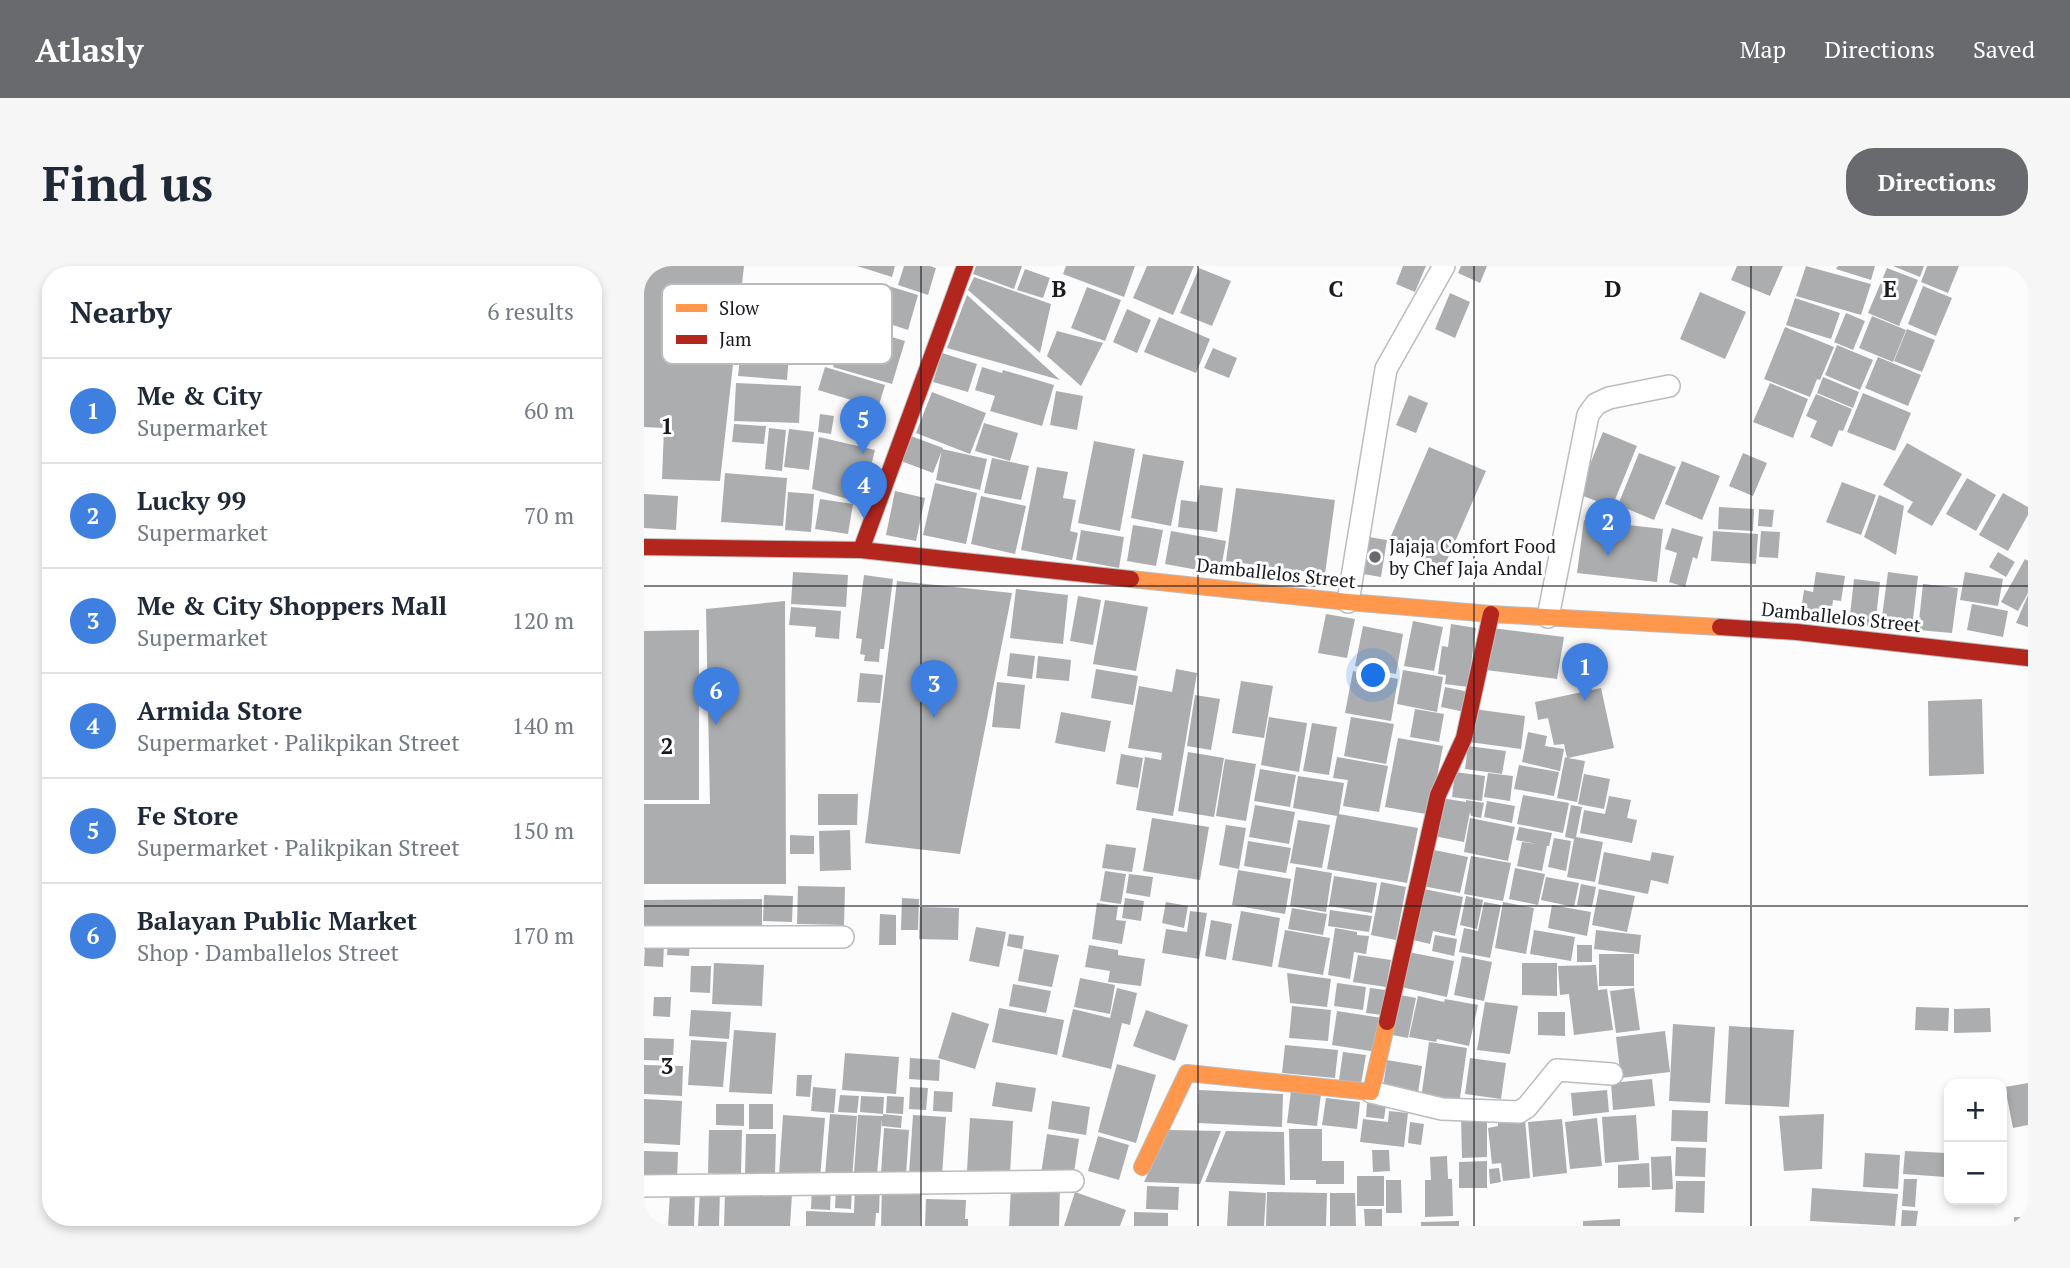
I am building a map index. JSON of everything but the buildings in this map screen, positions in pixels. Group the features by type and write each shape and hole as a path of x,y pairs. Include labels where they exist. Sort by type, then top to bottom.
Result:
{"street":[{"path":"861,550 965,266"},
{"path":"1348,602 1386,369 1444,266"},
{"path":"1548,617 1588,415 1596,404 1609,398 1669,386"},
{"name":"Damballelos Street","path":"644,547 861,550 1348,602 1491,614 1797,632 2028,658"},
{"path":"1371,1092 1438,795 1464,738 1491,614"},
{"path":"644,937 843,937"},
{"path":"1143,1167 1187,1073 1371,1092 1442,1109 1520,1112 1528,1107 1557,1070 1612,1074"},
{"path":"644,1186 1073,1181"}],"traffic: slow":[{"path":"1131,579 1491,614 1720,627"},
{"path":"1142,1167 1187,1073 1371,1092 1387,1022"}],"traffic: jam":[{"path":"861,550 965,266"},
{"path":"644,547 861,550 1131,579"},
{"path":"1387,1022 1438,795 1464,738 1491,614"},
{"path":"1720,627 1797,632 2028,658"}],"place":[{"name":"Fe Store","path":"863,454"},
{"name":"Armida Store","path":"864,519"},
{"name":"Lucky 99","path":"1608,556"},
{"name":"Jajaja Comfort Food by Chef Jaja Andal","path":"1375,557"},
{"name":"Me & City","path":"1585,701"},
{"name":"Me & City Shoppers Mall","path":"934,718"},
{"name":"Balayan Public Market","path":"716,725"}]}
